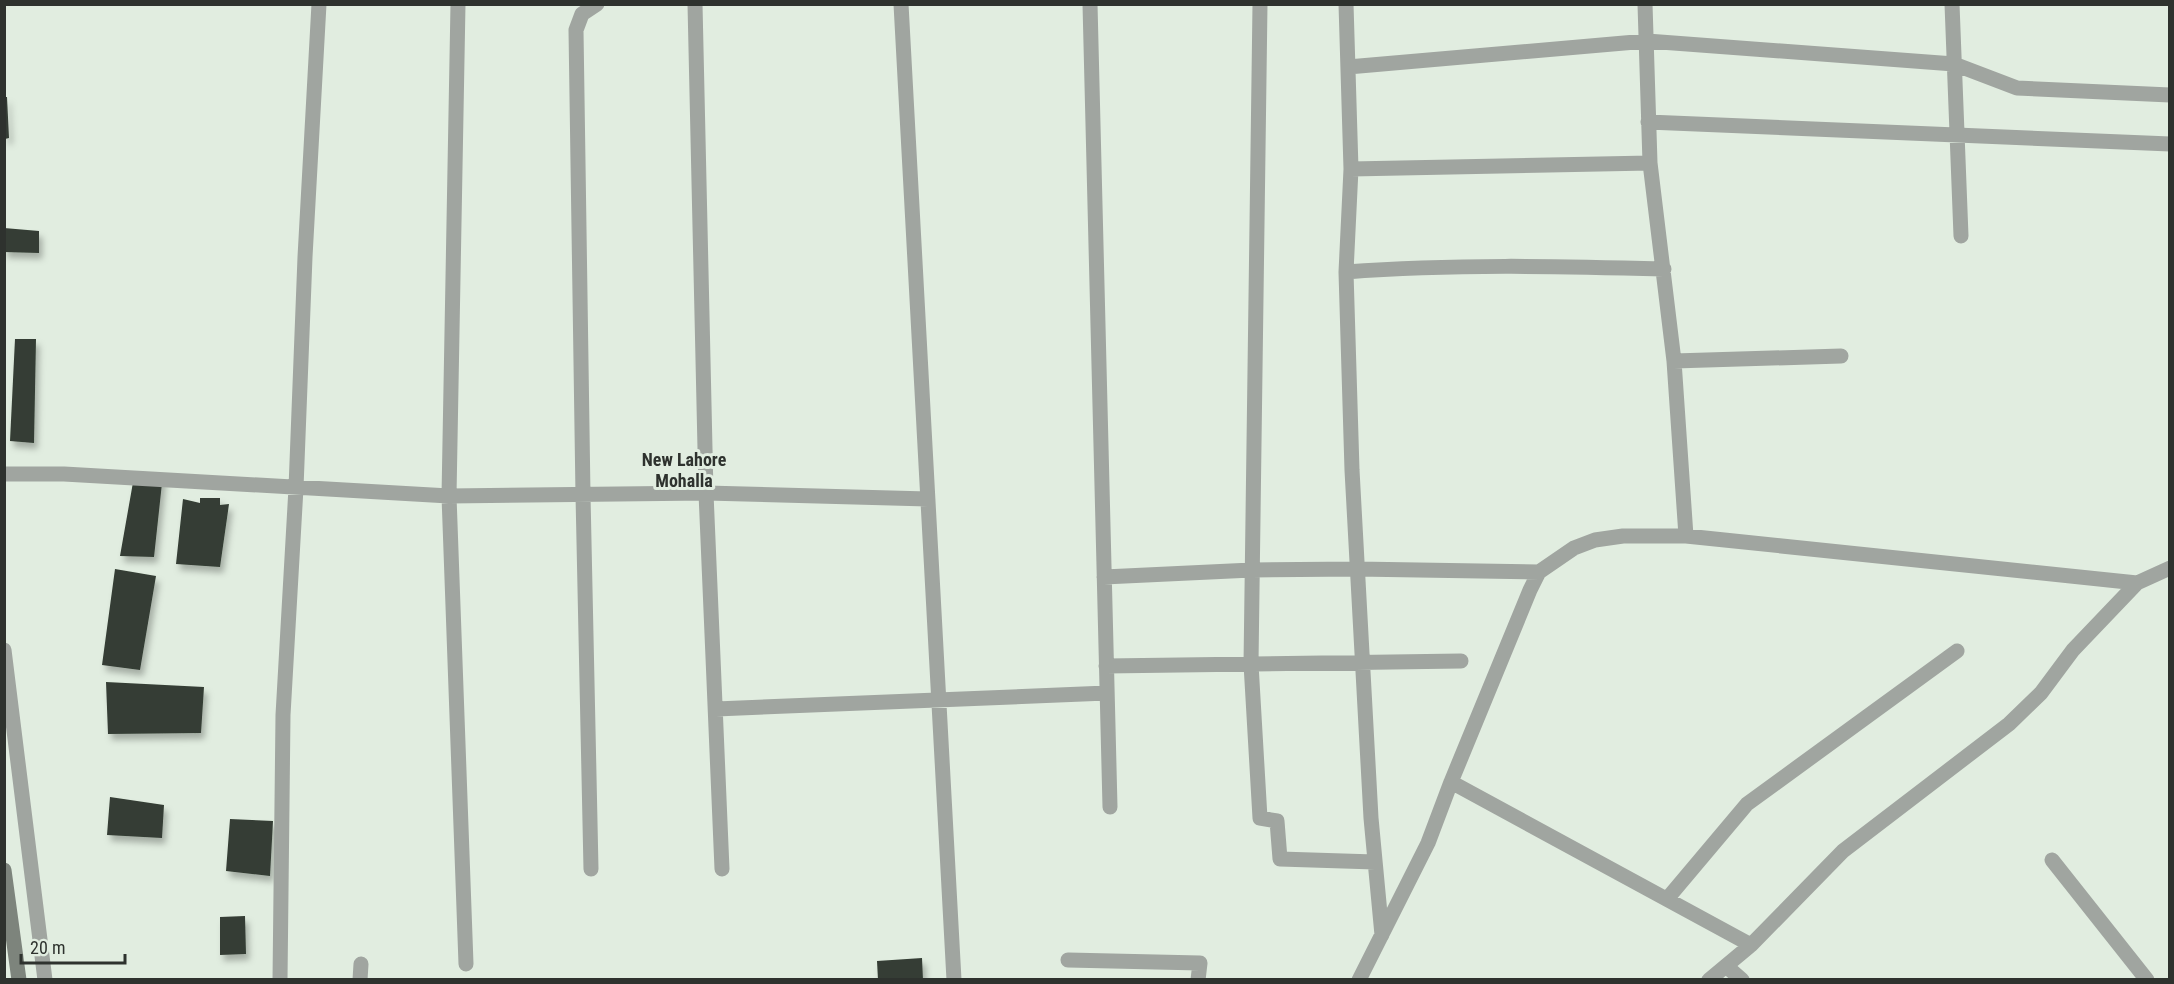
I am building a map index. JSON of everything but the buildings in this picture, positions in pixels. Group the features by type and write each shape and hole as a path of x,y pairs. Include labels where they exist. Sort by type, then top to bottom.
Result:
{"main road":[{"path":"4,870 19,980"}],"street":[{"path":"280,980 283,715 319,4"},
{"path":"458,4 449,496 466,964"},
{"path":"591,868 576,30 582,14 597,4"},
{"path":"695,4 706,493 722,869"},
{"path":"901,4 954,980"},
{"path":"1090,4 1110,807"},
{"path":"1260,4 1251,664 1260,818 1277,821 1280,859 1375,862"},
{"path":"1346,4 1351,169 1346,273 1352,471 1375,862 1383,935"},
{"path":"1645,4 1650,163 1674,361 1686,536"},
{"path":"1952,4 1960,236"},
{"path":"1348,67 1647,41 1954,64 2017,88 2169,95"},
{"path":"1648,122 2169,144"},
{"path":"1351,169 1650,163"},
{"path":"1346,273 1403,268 1510,265 1664,268"},
{"path":"1674,361 1841,356"},
{"path":"4,474 64,474 449,496 706,493 928,499"},
{"path":"1359,980 1428,843 1530,590 1539,573 1574,548 1594,540 1623,536 1686,536 2137,583"},
{"path":"1709,980 1751,945 1843,851 2009,724 2041,693 2073,650 2137,583 2169,568"},
{"path":"1104,578 1252,570 1357,569 1539,573"},
{"path":"4,650 45,980"},
{"path":"1666,899 1747,804 1957,651"},
{"path":"1106,666 1461,661"},
{"path":"716,709 1107,693"},
{"path":"1451,782 1751,945"},
{"path":"2052,860 2147,980"},
{"path":"1068,960 1200,963 1198,980"},
{"path":"360,980 361,964"},
{"path":"1725,966 1742,980"}],"district":[{"name":"New Lahore Mohalla","path":"684,469"}]}
